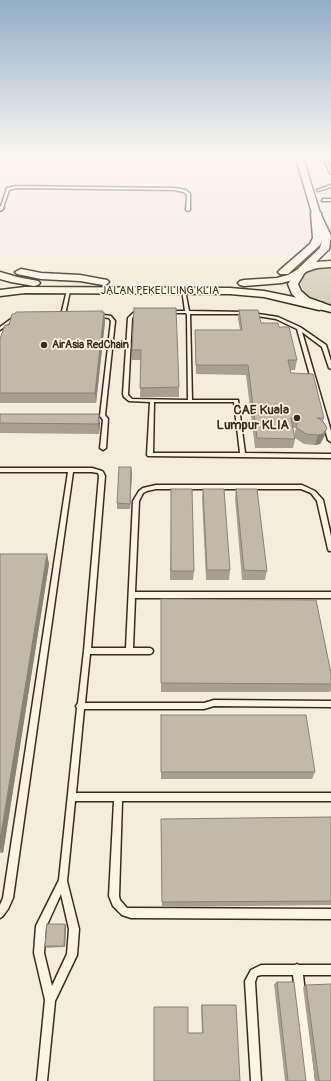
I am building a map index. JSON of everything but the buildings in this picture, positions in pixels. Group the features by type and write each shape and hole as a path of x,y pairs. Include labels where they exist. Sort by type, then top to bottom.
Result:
{"main road":[{"path":"190,288 228,279 275,275 289,269 315,245 318,238 324,205"},
{"path":"0,264 12,270 30,274 80,278 113,283"},
{"name":"JALAN PEKELILING KLIA","path":"0,293 25,290 190,288 278,281 292,277 302,270"},
{"name":"JALAN PEKELILING KLIA","path":"0,275 15,280 34,282 113,283 252,292 319,306"},
{"path":"190,288 217,295 263,300 331,316"},
{"path":"0,299 38,295 65,290"}],"street":[{"name":"JALAN PEKELILING KLIA","path":"324,205 327,240 324,249 302,270 293,284 296,292 305,300 331,309"},
{"name":"JALAN PEKELILING KLIA","path":"302,270 331,264"}],"lane":[{"path":"188,205 188,210"},
{"path":"190,288 186,309 188,313 190,401"},
{"path":"63,314 65,290"},
{"path":"148,312 137,313 130,318 126,396 131,400 152,401 236,401 243,455"},
{"path":"164,312 253,314 277,318 299,328 322,343 331,368"},
{"path":"0,329 10,321 22,315"},
{"path":"56,315 71,315"},
{"path":"95,315 107,315 113,321 102,416"},
{"path":"299,328 331,440"},
{"path":"152,401 150,455 331,456"},
{"path":"94,416 102,416 106,419 103,448"},
{"path":"0,470 96,470 102,476 87,651 80,706 64,881 74,929 72,955 50,1000"},
{"path":"0,913 8,898 71,470"},
{"path":"129,650 136,501 141,492 150,487 296,487 308,489 318,496 320,500 331,549"},
{"path":"132,595 331,595"},
{"path":"87,651 150,651"},
{"path":"80,706 204,706 214,703 331,704"},
{"path":"71,797 331,797"},
{"path":"118,797 114,896 116,902 125,912 331,914"},
{"path":"42,1081 50,1000 39,953 41,926 64,881"},
{"path":"297,969 310,1081"},
{"path":"256,1081 250,981 254,974 262,970 331,970"}],"shaded area":[{"path":"331,267 331,305 312,298 304,292 301,285 302,279 307,273 316,269"}],"place":[{"name":"AirAsia RedChain","path":"44,345"},
{"name":"CAE Kuala Lumpur KLIA","path":"297,418"}]}
